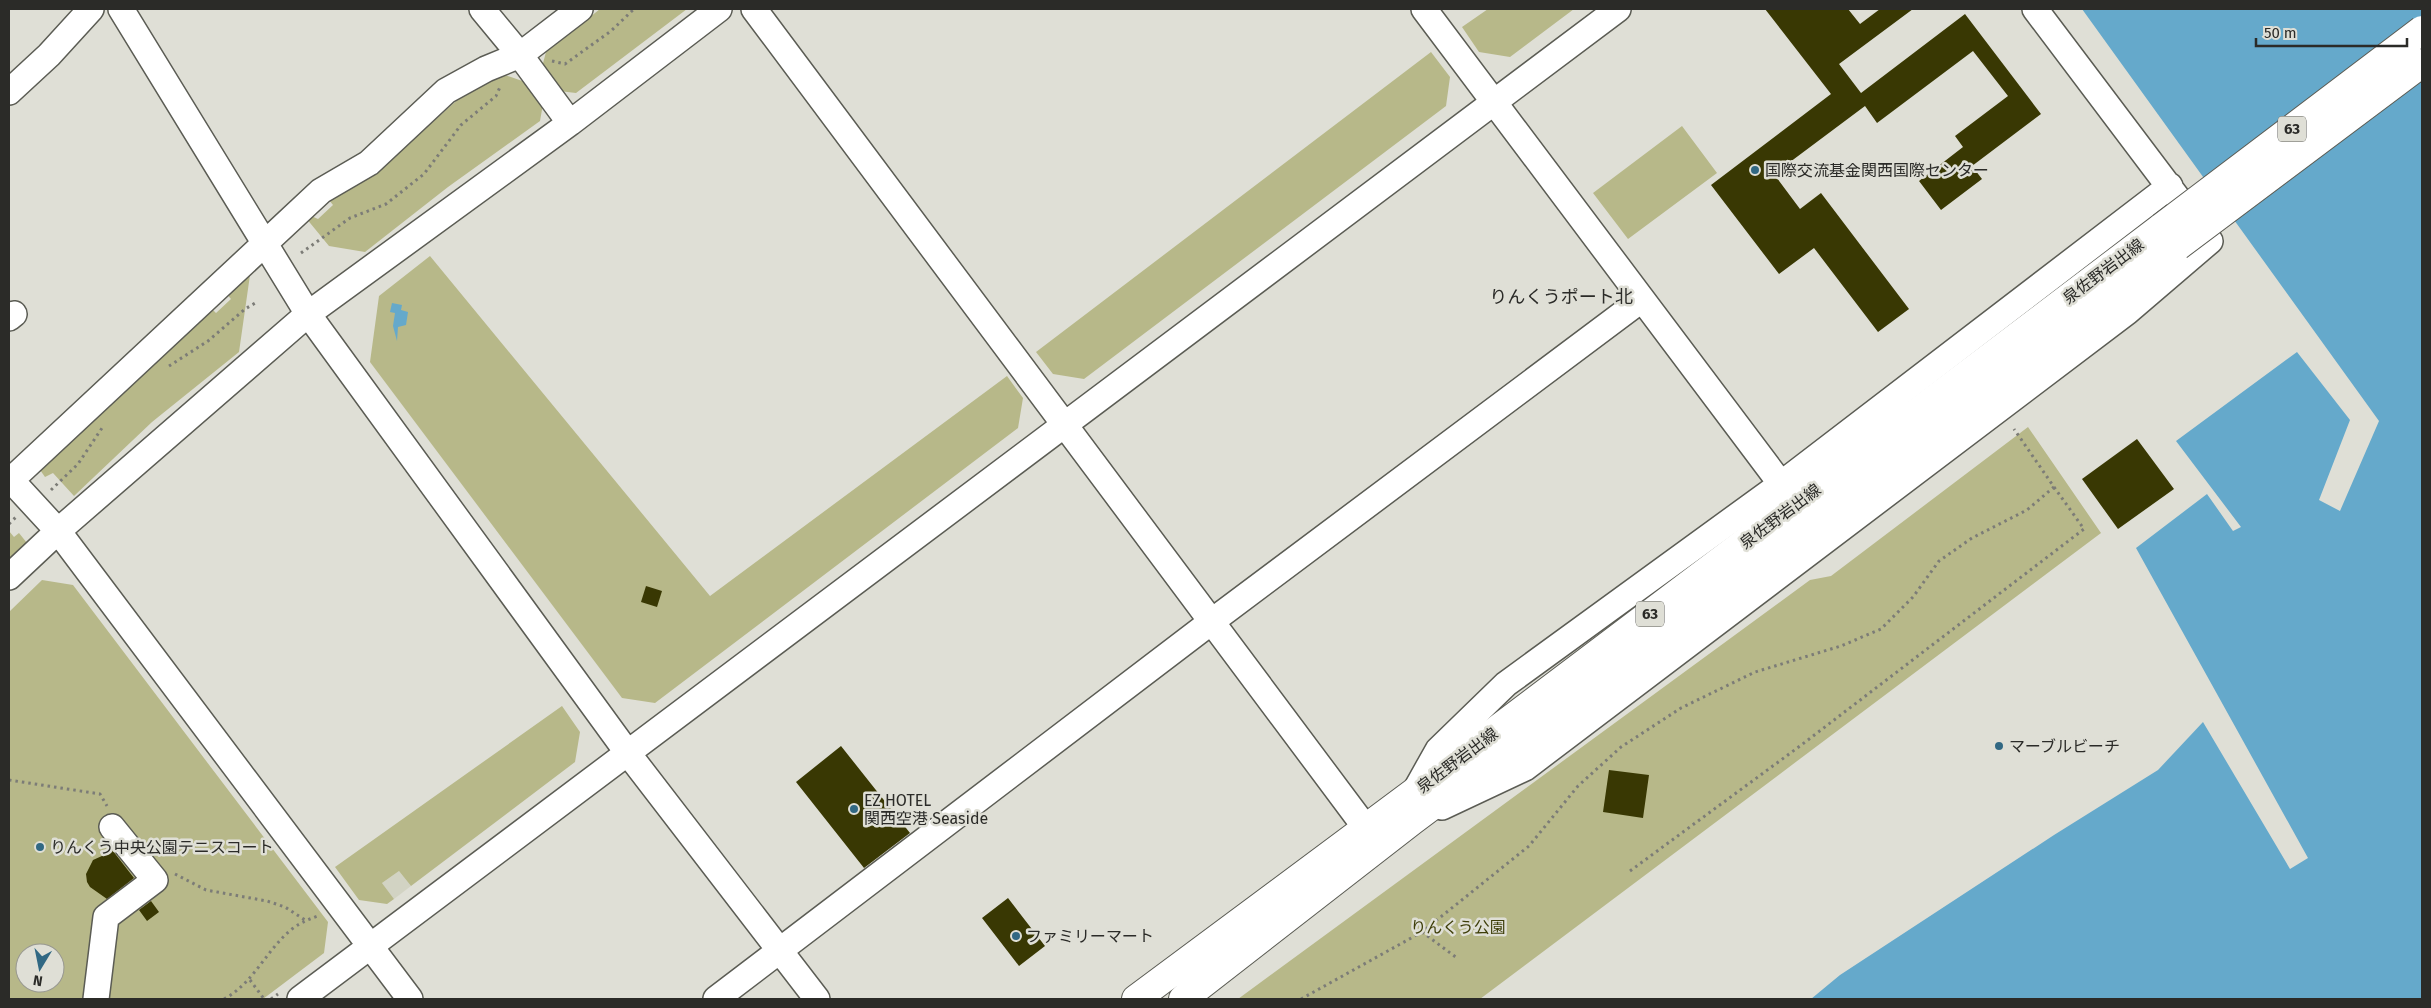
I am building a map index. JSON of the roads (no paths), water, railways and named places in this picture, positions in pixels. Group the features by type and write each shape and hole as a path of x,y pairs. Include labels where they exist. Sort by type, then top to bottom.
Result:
{"main road":[{"name":"泉佐野岩出線","path":"1183,999 2170,237 2422,30"},
{"name":"泉佐野岩出線","path":"1136,999 1365,827 1414,793 2170,237 2422,63"}],"street":[{"path":"9,92 49,55 91,9"},
{"path":"121,9 308,314 627,752 817,999"},
{"path":"482,9 520,55 570,123"},
{"path":"410,999 369,947 58,531 10,481 321,191 369,164 446,91 486,69 520,55 580,9"},
{"path":"9,577 58,531 308,314 570,123 719,9"},
{"path":"754,9 1365,827"},
{"path":"1424,9 1781,484"},
{"path":"293,994 369,947 627,752 1066,426 1618,9"},
{"path":"1412,821 1525,768 2119,318 2210,242 2170,186 2035,9"},
{"path":"1414,793 1438,750 1506,684 1781,484 2170,186"},
{"path":"716,999 1211,622 1641,300"},
{"path":"96,999 106,917 154,880 112,827"}],"water":[{"path":"2082,9 2422,9 2422,999 1811,999 1840,975 2054,835 2158,770 2203,722 2290,869 2308,858 2136,548 2207,494 2233,531 2241,527 2176,441 2297,352 2350,420 2319,500 2340,511 2379,421"},
{"path":"392,303 402,305 401,310 408,312 406,325 398,327 397,341 393,326 395,313 390,312"}],"place":[{"name":"国際交流基金関西国際センター","path":"1755,170"},
{"name":"マーブルビーチ","path":"1999,746"},
{"name":"EZ HOTEL 関西空港 Seaside","path":"854,809"},
{"name":"りんくう中央公園テニスコート","path":"40,847"},
{"name":"ファミリーマート","path":"1016,936"}],"district":[{"name":"りんくうポート北","path":"1561,297"}],"park label":[{"name":"りんくう公園","path":"1458,927"}]}
